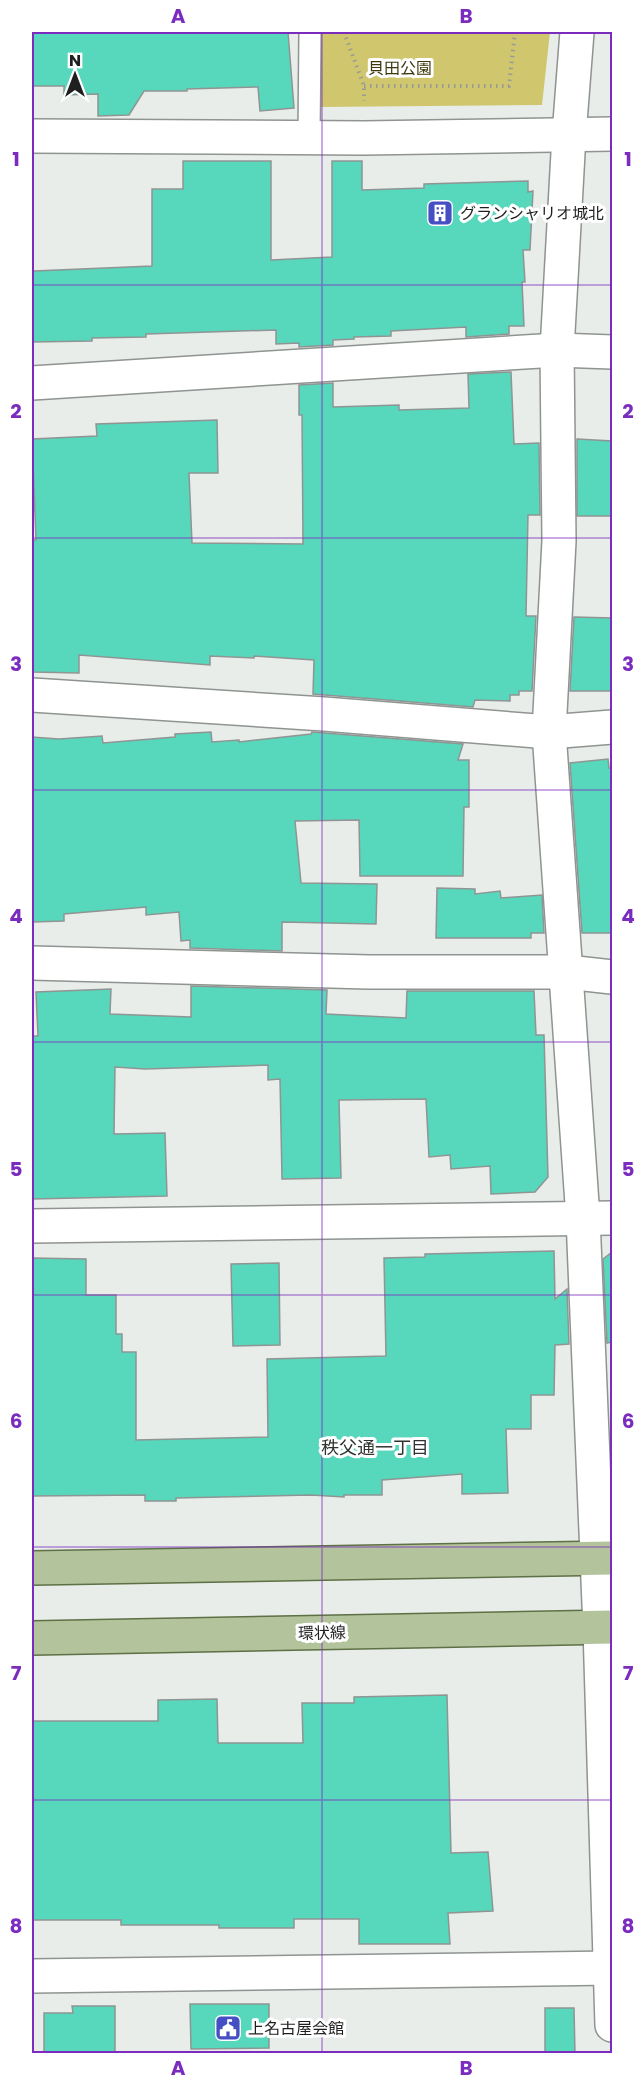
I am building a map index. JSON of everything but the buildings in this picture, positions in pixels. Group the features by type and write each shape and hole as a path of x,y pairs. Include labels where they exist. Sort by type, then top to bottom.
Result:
{"main road":[{"path":"32,1568 604,1558"},
{"name":"環状線","path":"32,1638 606,1628"}],"street":[{"path":"577,32 557,350 559,541 549,732 567,972 598,1218 612,2025"},
{"path":"32,136 309,137 612,134"},
{"path":"32,383 557,350 612,352"},
{"path":"32,694 549,732 612,727"},
{"path":"32,963 369,972 567,972 612,977"},
{"path":"32,1226 598,1218"},
{"path":"32,1976 611,1968"}],"lane":[{"path":"309,137 310,32"}],"path":[{"path":"344,32 364,86 509,86 515,32"}],"green space":[{"name":"貝田公園","path":"320,32 550,32 542,105 320,107"}],"place":[{"name":"グランシャリオ城北","path":"440,213"},
{"name":"上名古屋会館","path":"228,2028"}],"district":[{"name":"秩父通一丁目","path":"375,1447"}]}
